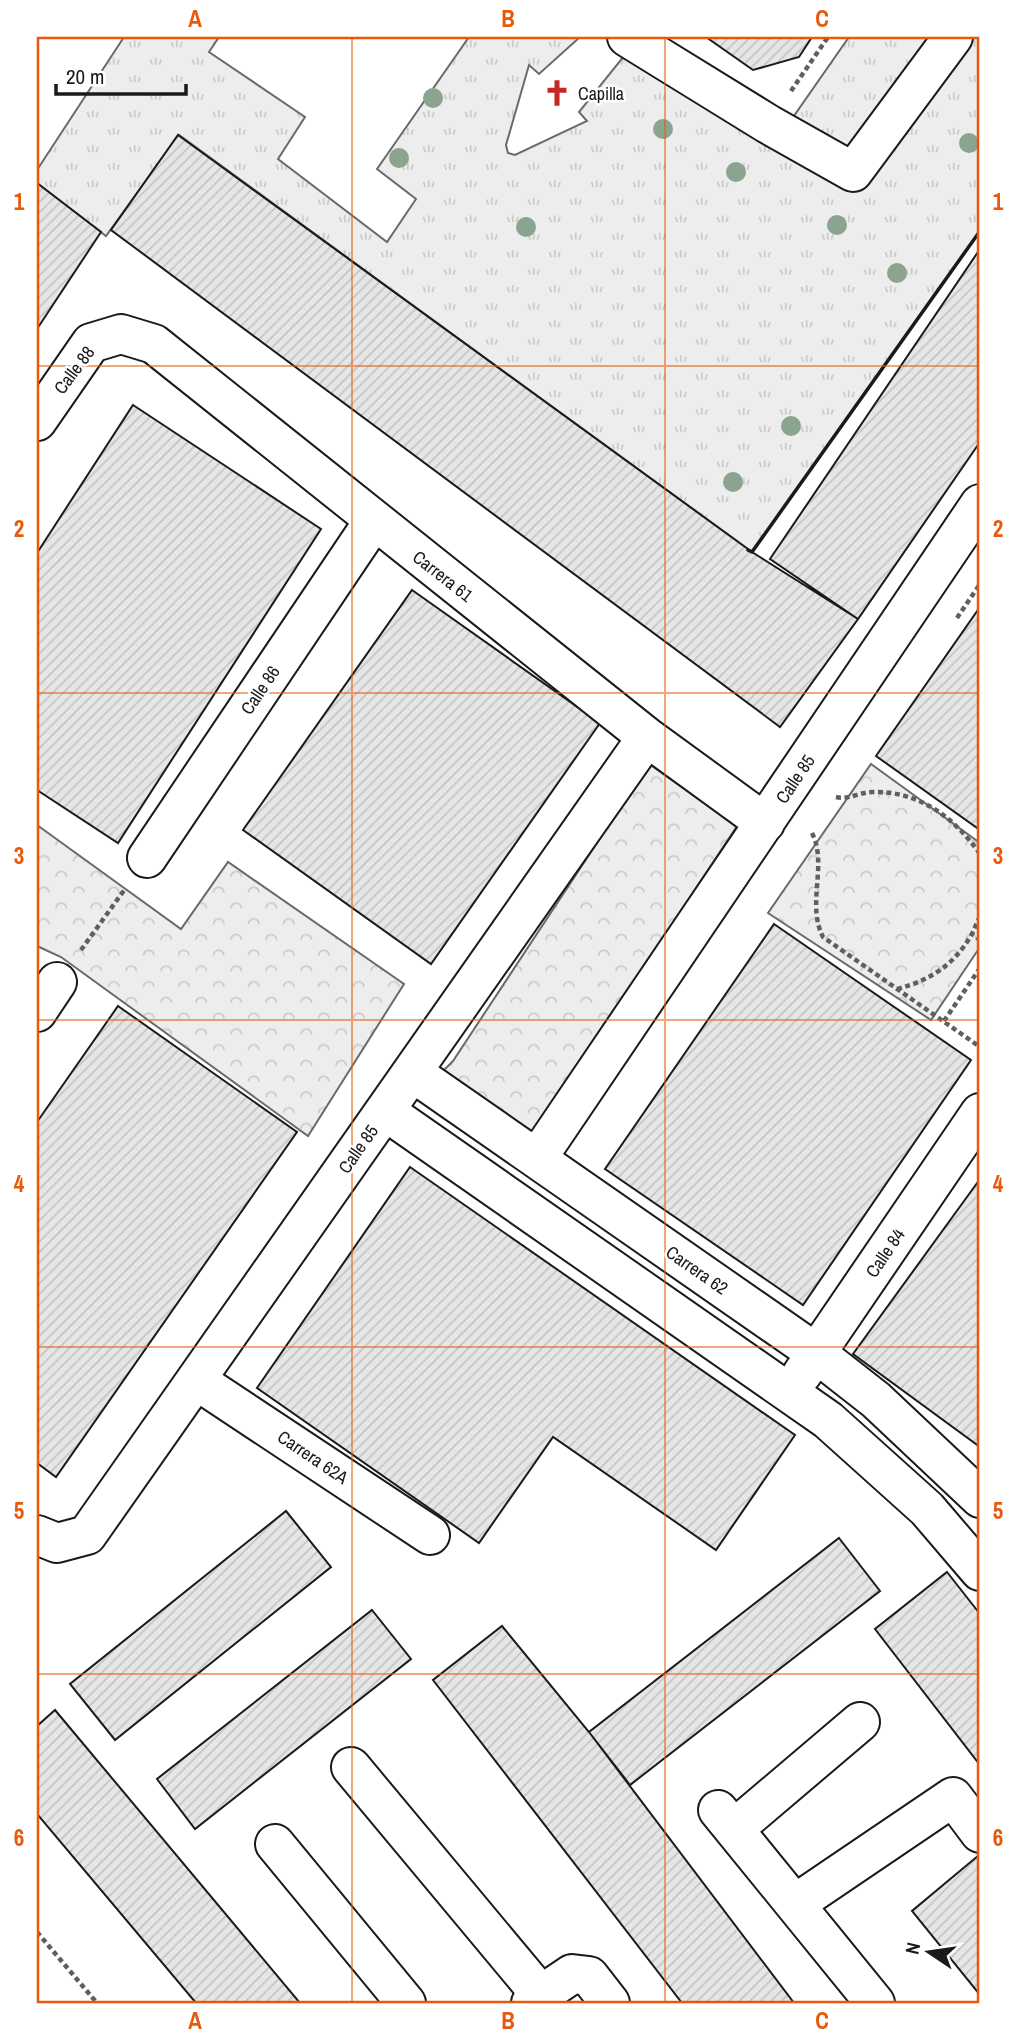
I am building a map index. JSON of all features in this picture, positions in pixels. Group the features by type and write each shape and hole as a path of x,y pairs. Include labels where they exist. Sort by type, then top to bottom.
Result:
{"street":[{"path":"627,37 768,124 853,172 953,37"},
{"name":"Calle 88","path":"37,421 91,343 121,334"},
{"name":"Carrera 61","path":"121,334 154,344 373,522 647,737 765,823"},
{"name":"Calle 85","path":"538,1157 980,505"},
{"name":"Calle 86","path":"147,858 373,522"},
{"name":"Calle 85","path":"47,1539 87,1535 647,737"},
{"name":"Carrera 62","path":"412,1072 538,1157 816,1353 876,1400 976,1488 934,1518"},
{"path":"385,1111 828,1420 934,1518 980,1572"},
{"name":"Calle 84","path":"789,1393 980,1113"},
{"name":"Carrera 62A","path":"196,1380 430,1535"},
{"path":"860,1722 726,1819 875,2003"},
{"path":"351,1767 536,1999 572,1974 589,1976 610,2003"},
{"path":"795,1904 953,1797 980,1833"},
{"path":"275,1844 406,2003"}],"path":[{"path":"768,124 828,37"},
{"path":"836,797 846,799 867,792 907,794 924,801 958,826 980,854"},
{"path":"812,833 817,855 814,903 817,926 823,937 980,1047"},
{"path":"47,997 147,858"},
{"path":"897,989 933,977 962,951 980,916"},
{"path":"972,934 980,940"},
{"path":"944,1021 980,968"},
{"path":"37,1932 97,2003"}],"green space":[{"path":"124,37 219,37 209,52 305,117 278,159 387,242 416,199 377,169 469,37 580,37 539,74 529,65 506,145 508,153 515,155 587,121 579,112 632,46 775,143 849,37 980,37 980,231 752,552 179,135 106,236 37,183 37,170"},
{"path":"649,764 737,826 534,1134 442,1072 453,1061"},
{"path":"871,764 980,843 980,947 931,1020 768,913"},
{"path":"37,825 181,929 228,862 404,984 308,1136 61,957 37,946"}],"building":[{"path":"706,37 812,37 799,57 753,70"},
{"path":"178,135 752,552 858,619 780,727 111,230"},
{"path":"37,183 101,232 37,329"},
{"path":"980,249 980,442 858,619 770,559"},
{"path":"133,405 321,529 118,843 37,790 37,553"},
{"path":"412,590 600,723 431,964 243,830"},
{"path":"980,607 980,830 876,756"},
{"path":"774,924 971,1060 803,1305 605,1169"},
{"path":"118,1006 297,1132 56,1477 37,1463 37,1122"},
{"path":"410,1167 795,1435 716,1550 553,1437 479,1543 257,1388"},
{"path":"980,1179 980,1447 853,1354"},
{"path":"286,1511 331,1567 115,1740 70,1684"},
{"path":"839,1538 880,1591 630,1785 589,1732"},
{"path":"947,1572 980,1614 980,1765 875,1629"},
{"path":"372,1610 411,1659 195,1829 157,1779"},
{"path":"502,1626 589,1732 794,2003 682,2003 433,1680"},
{"path":"55,1710 300,2003 196,2003 37,1814 37,1726"},
{"path":"979,1855 980,1857 980,1995 912,1911"}],"wall":[{"path":"748,550 752,552 980,231"}],"place":[{"name":"Capilla","path":"557,93"}]}
